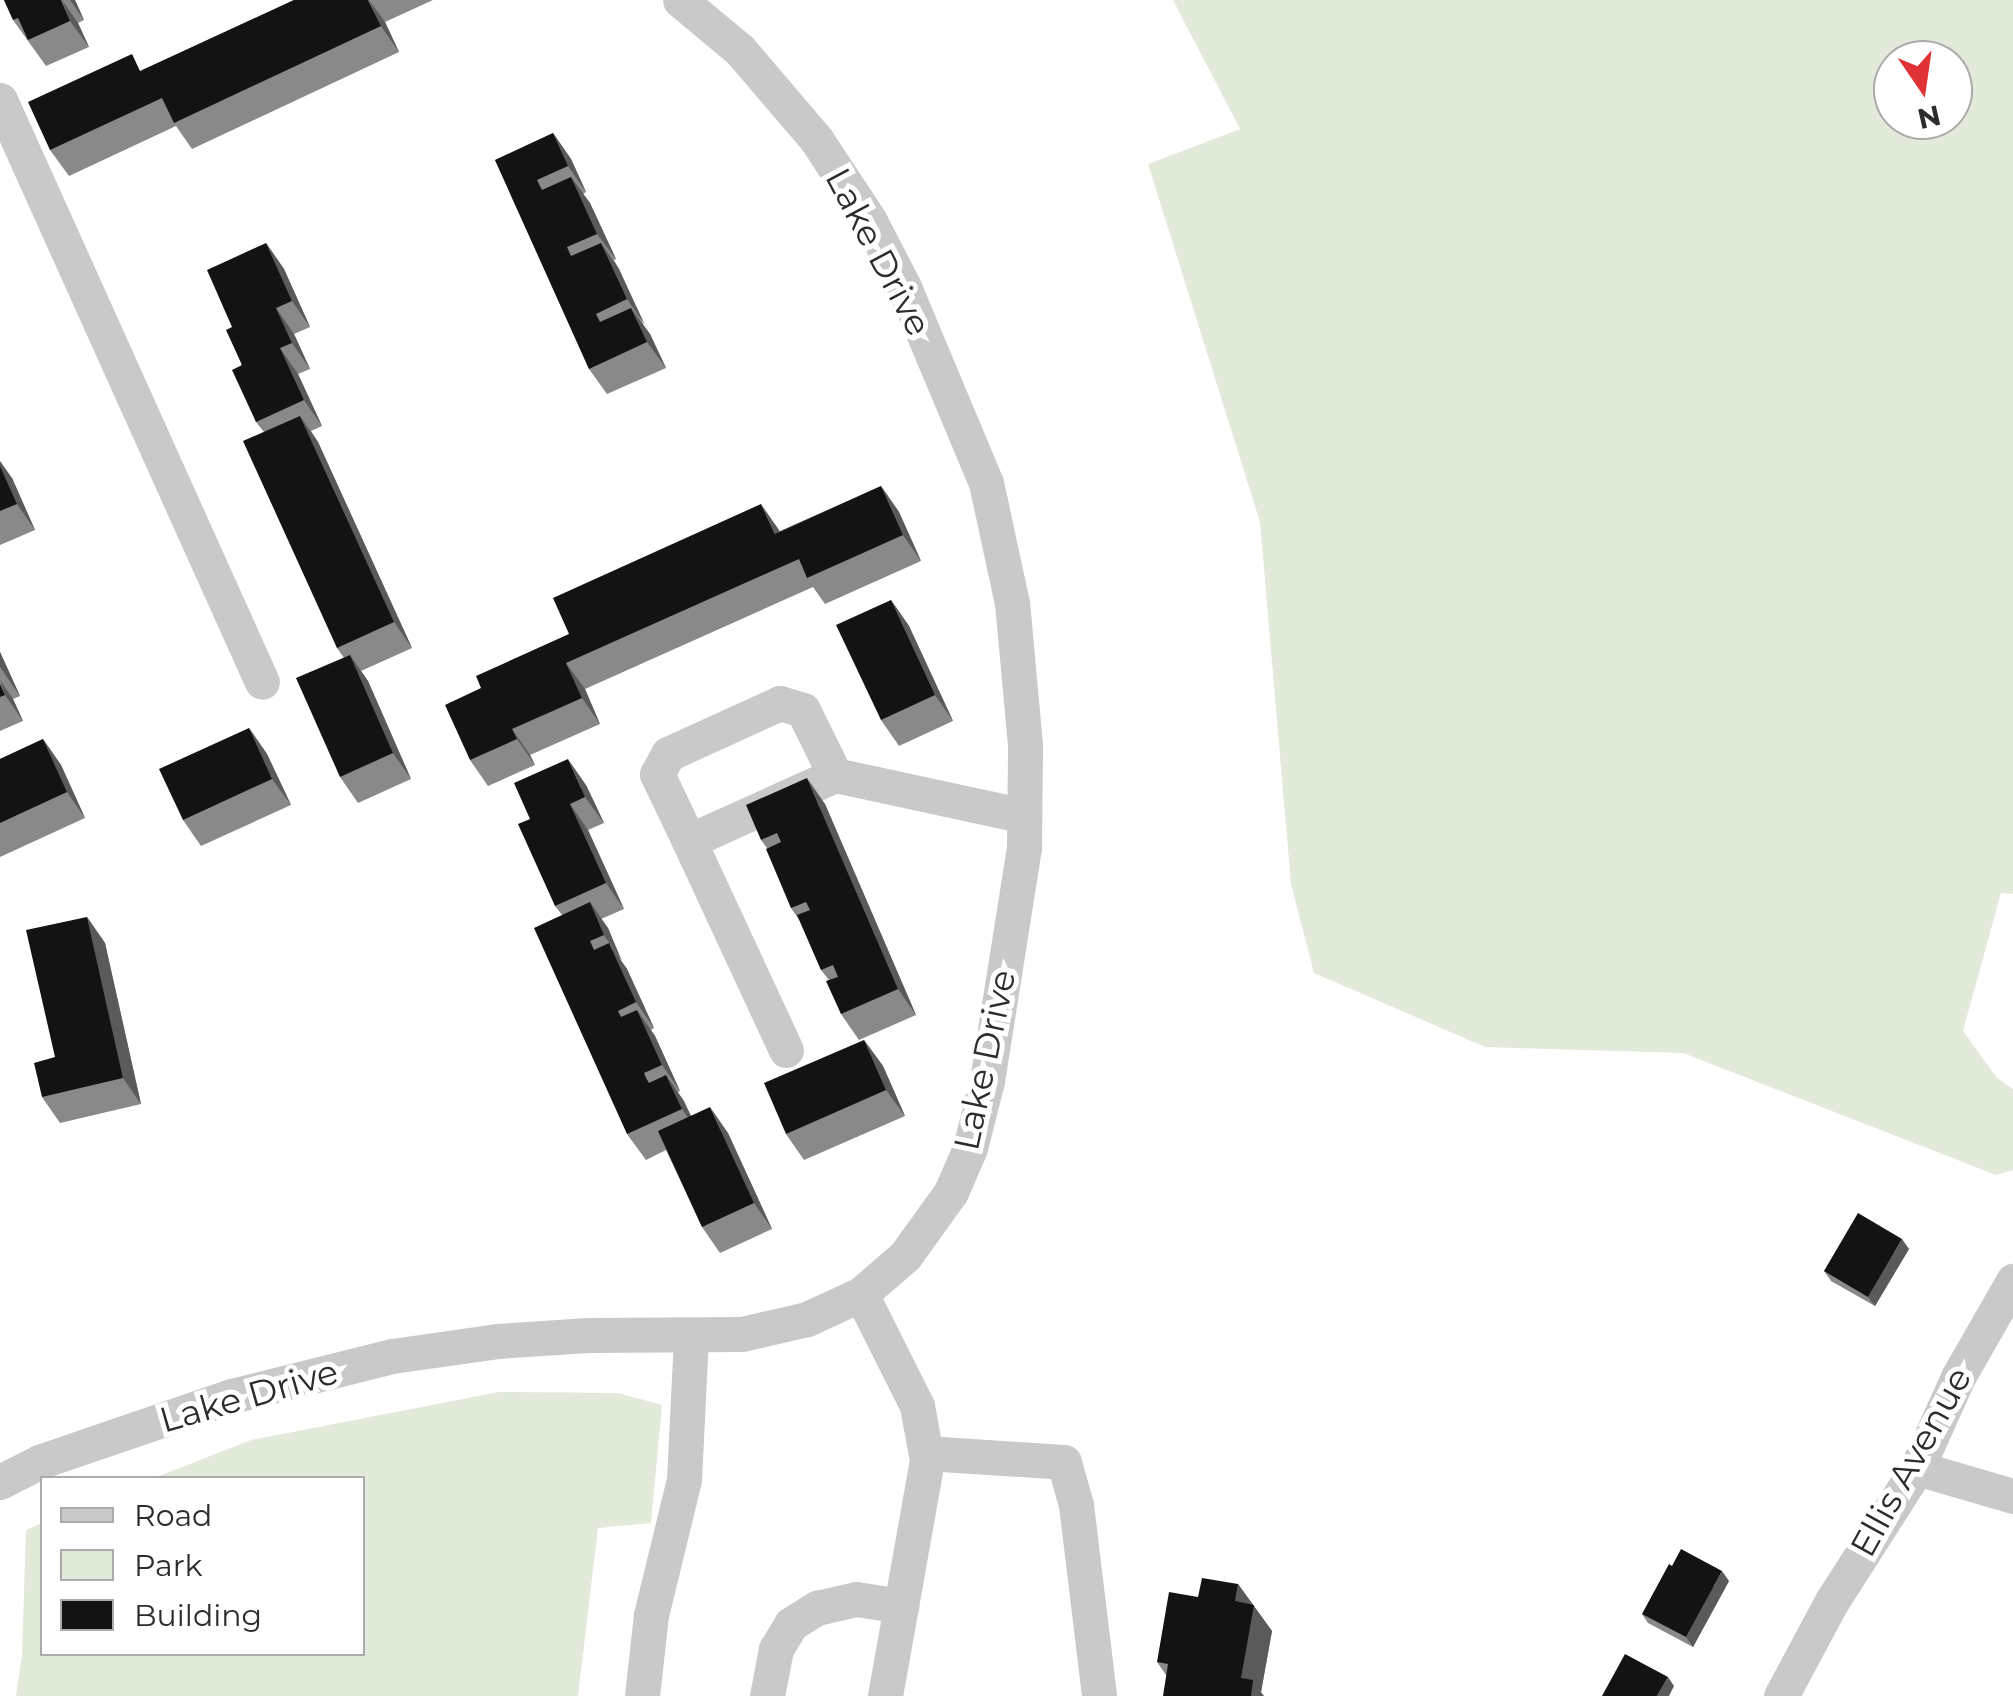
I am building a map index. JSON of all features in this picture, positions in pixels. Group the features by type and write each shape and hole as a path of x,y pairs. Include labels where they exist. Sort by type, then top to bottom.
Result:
{"street":[{"name":"Lake Drive","path":"0,1482 39,1462 232,1396 392,1356 497,1341 742,1334 807,1319 861,1294 905,1256 952,1192 970,1148 990,1062 1024,848 1024,744 1012,603 986,483 911,305 870,222 816,139 740,50 680,0"},
{"path":"0,100 262,682"},
{"path":"786,1050 657,774 668,754 780,703 803,710 836,774"},
{"path":"690,842 836,774 1024,816"},
{"name":"Ellis Avenue","path":"1781,1696 1832,1601 1917,1468 1958,1377 2013,1281"},
{"path":"861,1294 917,1406 926,1453 886,1696"},
{"path":"642,1696 651,1615 684,1480 691,1335"},
{"path":"926,1453 1064,1462 1076,1505 1099,1696"},
{"path":"1917,1468 2013,1496"},
{"path":"767,1696 776,1649 791,1624 817,1608 856,1599 902,1606"}],"green space":[{"path":"1173,0 2013,0 2013,894 2001,893 1963,1031 1997,1078 2013,1089 2013,1170 1996,1175 1683,1053 1485,1047 1314,973 1291,884 1260,522 1148,164 1240,129"},
{"path":"499,1392 618,1393 662,1405 651,1523 598,1528 578,1696 16,1696 22,1655 26,1530 40,1524 40,1656 365,1656 365,1476 159,1476 251,1440"}],"building":[{"path":"4,0 61,0 70,21 28,40"},
{"path":"294,0 368,0 381,26 174,123 162,98 50,150 28,102 132,54 140,71"},
{"path":"553,133 568,166 537,180 542,190 571,177 597,234 567,247 571,256 601,243 627,299 596,314 600,322 631,308 647,342 589,369 495,160"},
{"path":"266,243 292,301 276,308 292,343 280,348 304,400 256,422 232,370 242,365 226,330 232,327 207,270"},
{"path":"300,416 394,622 337,648 243,441"},
{"path":"0,466 17,504 0,511"},
{"path":"881,486 903,535 807,578 799,559 566,663 582,698 512,729 517,739 470,760 445,705 481,688 476,676 569,634 553,598 761,504 775,534"},
{"path":"891,600 935,695 881,720 836,625"},
{"path":"350,655 393,753 340,777 296,678"},
{"path":"249,728 272,779 183,820 159,769"},
{"path":"43,739 67,792 0,823 0,759"},
{"path":"568,759 585,797 570,804 606,883 555,906 518,824 530,819 514,783"},
{"path":"807,778 898,989 841,1014 826,981 838,977 833,965 821,970 797,915 810,910 806,902 791,908 766,849 781,842 777,833 761,840 746,805"},
{"path":"590,902 604,935 590,941 594,950 609,943 636,1002 618,1011 621,1017 637,1010 662,1065 644,1073 646,1078 649,1083 666,1075 682,1109 627,1134 534,928"},
{"path":"87,917 123,1078 42,1097 34,1063 55,1057 26,930"},
{"path":"864,1040 886,1090 786,1134 764,1083"},
{"path":"710,1107 754,1203 702,1227 658,1131"},
{"path":"1858,1213 1902,1239 1868,1297 1824,1271"},
{"path":"1681,1549 1722,1571 1686,1637 1642,1614"},
{"path":"1202,1578 1238,1584 1235,1601 1254,1605 1241,1678 1253,1680 1251,1696 1163,1696 1168,1664 1157,1662 1169,1592 1198,1597"},
{"path":"1625,1654 1668,1677 1657,1696 1602,1696"}]}
